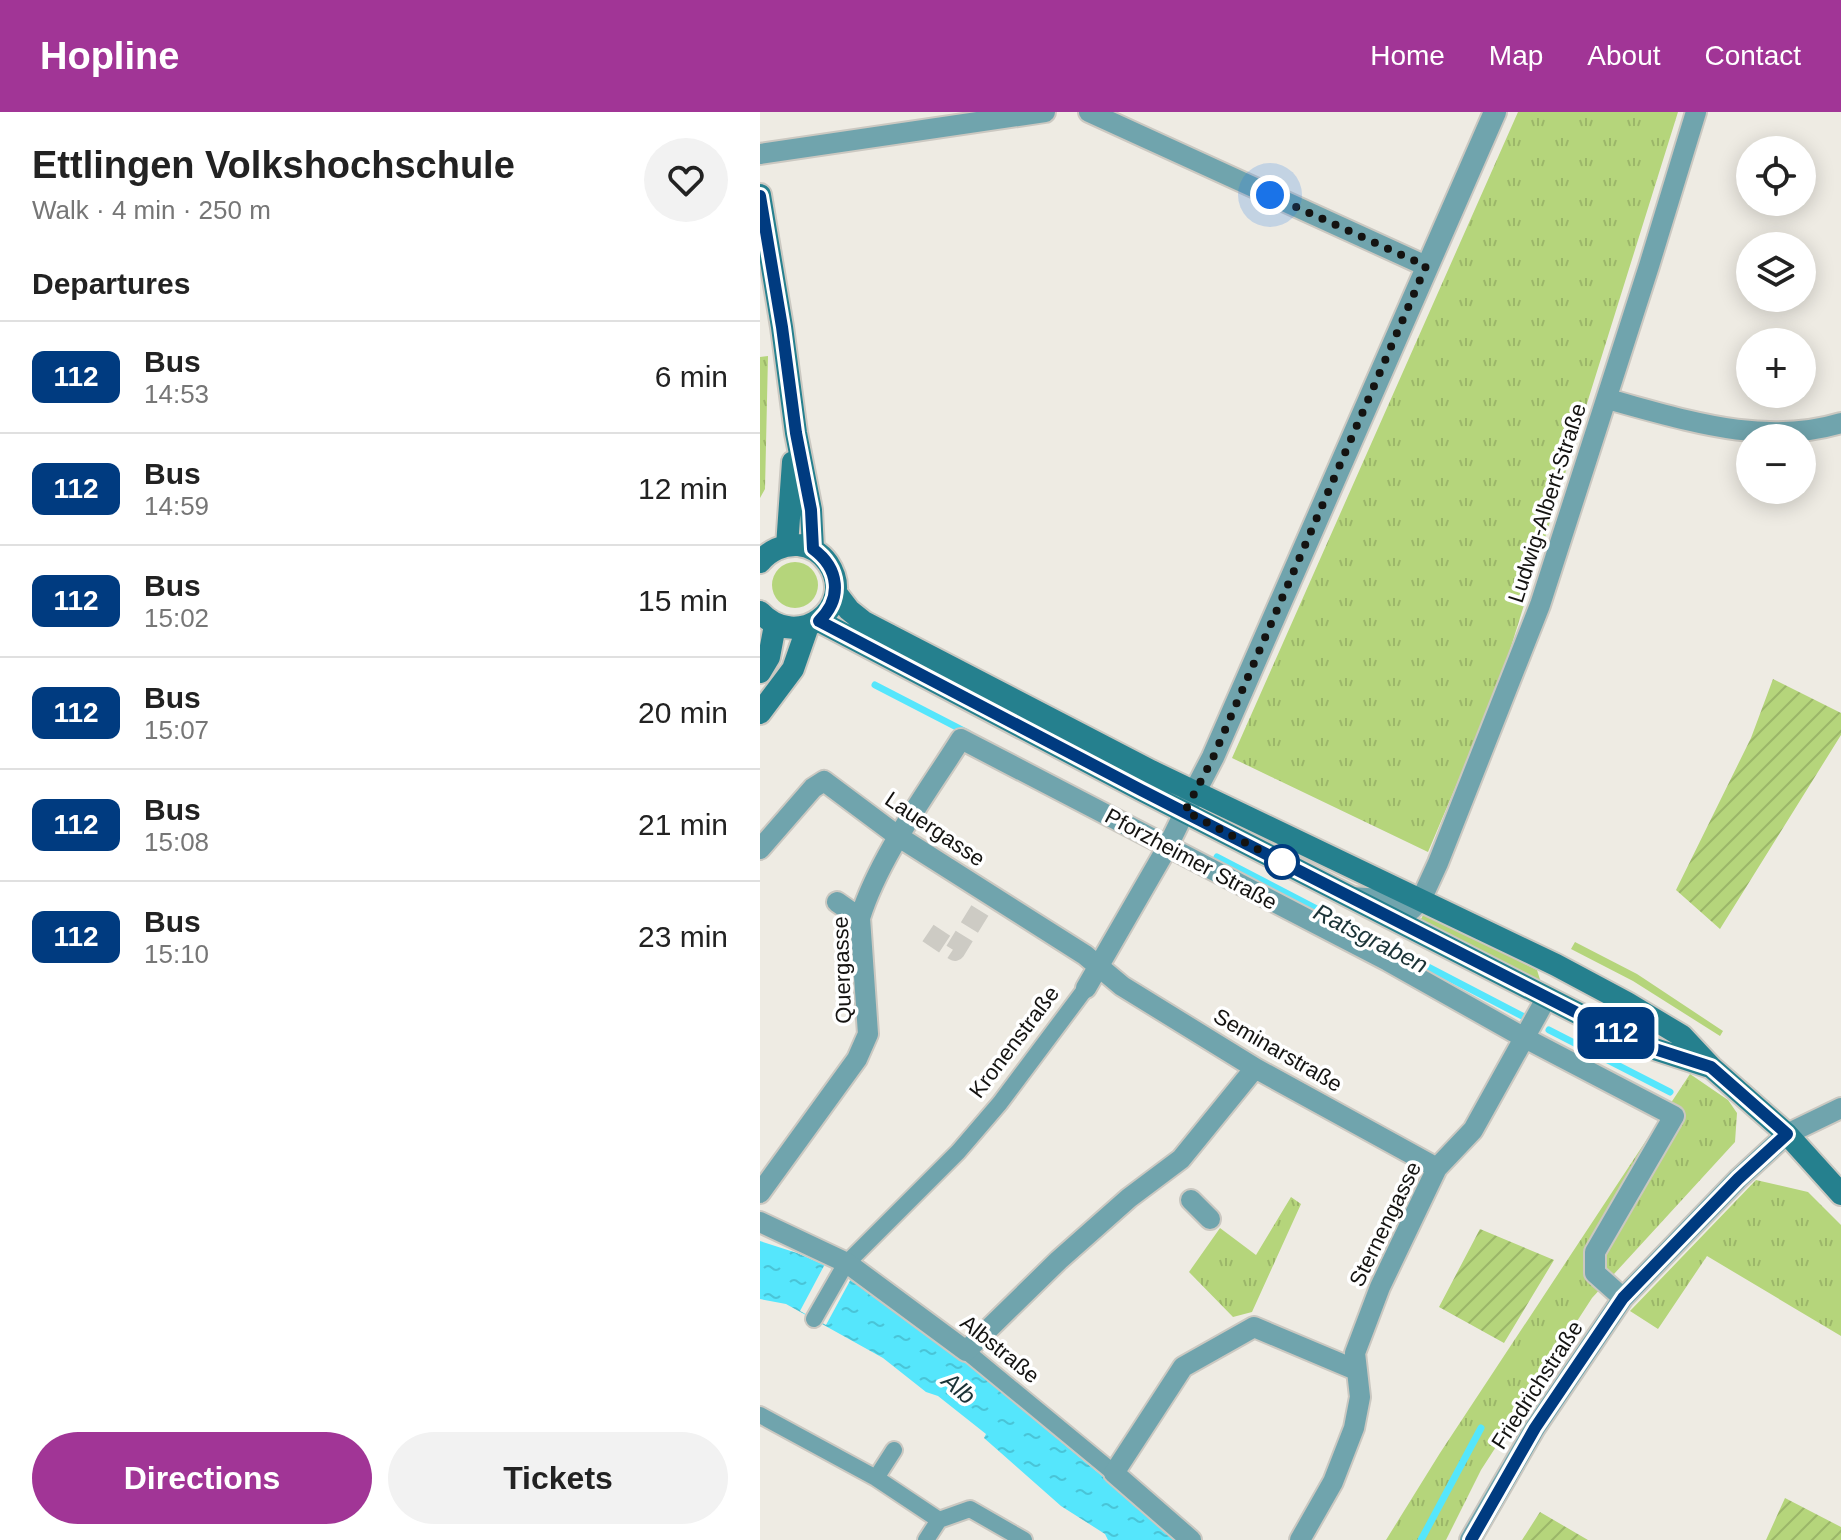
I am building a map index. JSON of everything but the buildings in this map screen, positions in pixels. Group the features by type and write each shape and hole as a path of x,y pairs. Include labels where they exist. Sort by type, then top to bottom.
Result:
{"main road":[{"path":"760,195 796,433 811,510 813,549"},
{"path":"787,546 796,433"},
{"path":"760,562 774,550 787,546 813,549 831,567 836,593 830,609 813,624 793,669 760,713"},
{"name":"Pforzheimer Straße","path":"836,593 849,610 864,622 1190,802 1349,897 1636,1043 1711,1067"},
{"path":"760,672 769,657 768,618 792,629 813,624"},
{"name":"Pforzheimer Straße","path":"813,624 1190,802 1421,900 1627,1003 1682,1036 1711,1067 1787,1134 1841,1194"}],"street":[{"path":"760,154 1045,112"},
{"path":"1089,112 1426,266"},
{"path":"1190,802 1495,112"},
{"name":"Ludwig-Albert-Straße","path":"1421,900 1540,605 1696,112"},
{"path":"1607,399 1717,428 1748,432 1794,432 1841,423"},
{"name":"Pforzheimer Straße","path":"961,739 1388,961 1523,1037 1674,1116 1595,1252 1595,1273 1623,1298"},
{"name":"Quergasse","path":"760,1193 857,1059 868,1034 860,918 865,902 899,837 961,739"},
{"name":"Lauergasse","path":"760,849 813,788 824,781 899,837 1100,966"},
{"name":"Kronenstraße","path":"814,1319 844,1267 1000,1103 1086,988 1190,802"},
{"name":"Pforzheimer Straße","path":"1349,897 1380,899 1411,910 1421,900"},
{"path":"837,902 860,918"},
{"name":"Seminarstraße","path":"1100,966 1122,986 1255,1068 1437,1168"},
{"name":"Sternengasse","path":"1300,1540 1328,1502 1351,1453 1360,1397 1355,1353 1380,1287 1437,1168 1473,1130 1547,997"},
{"path":"966,1351 1064,1264 1129,1198 1167,1176 1255,1068"},
{"name":"Friedrichstraße","path":"1470,1540 1535,1428 1623,1298 1738,1179 1787,1134 1841,1108"},
{"path":"1191,1200 1210,1219"},
{"name":"Albstraße","path":"760,1222 844,1267 966,1351 1191,1540"},
{"path":"1114,1473 1183,1367 1254,1327 1356,1370"},
{"path":"762,1420 876,1478 939,1520"},
{"path":"876,1478 894,1450"},
{"path":"926,1540 939,1520 970,1509 1024,1540"}],"green space":[{"path":"1518,112 1678,112 1500,682 1428,852 1232,758"},
{"path":"768,356 765,489 760,498 760,357"},
{"path":"795,562 811,569 818,585 811,601 795,608 779,601 772,585 779,569"},
{"path":"1773,679 1841,713 1841,735 1720,929 1676,890 1751,738"},
{"path":"1424,913 1537,970 1542,986 1419,923"},
{"path":"1575,942 1637,974 1723,1031 1720,1036 1633,981 1571,949"},
{"path":"1690,1074 1728,1100 1737,1113 1735,1142 1592,1298 1481,1470 1446,1540 1386,1540 1440,1453"},
{"path":"1756,1180 1808,1192 1841,1225 1841,1336 1707,1256 1658,1329 1630,1311"},
{"path":"1291,1197 1301,1204 1252,1312 1233,1317 1189,1272 1220,1228 1256,1255"},
{"path":"1480,1229 1554,1260 1504,1343 1439,1307"},
{"path":"1785,1498 1841,1527 1841,1540 1766,1540"},
{"path":"1540,1512 1588,1540 1522,1540"}],"water":[{"name":"Alb","path":"760,1241 852,1277 957,1355 1167,1530 1166,1533 1174,1540 1108,1540 1105,1534 1061,1506 984,1438 986,1434 938,1396 926,1392 883,1358 786,1304 760,1299"}],"pier":[{"path":"825,1264 852,1277 826,1325 800,1311"}],"waterway":[{"path":"875,685 968,733"},
{"name":"Ratsgraben","path":"1217,857 1526,1018"},
{"path":"1549,1030 1670,1092"},
{"path":"1421,1540 1481,1428"}],"tunnel":[{"path":"928,933 955,951 990,894"}],"bus line":[{"name":"112","path":"760,196 796,433 811,510 813,549 825,559 835,577 836,593 830,609 819,621 1636,1043 1711,1067 1787,1134 1738,1179 1623,1298 1535,1428 1471,1540"}],"route":[{"path":"1270,195 1426,266 1212,760 1185,811 1282,862"}]}
